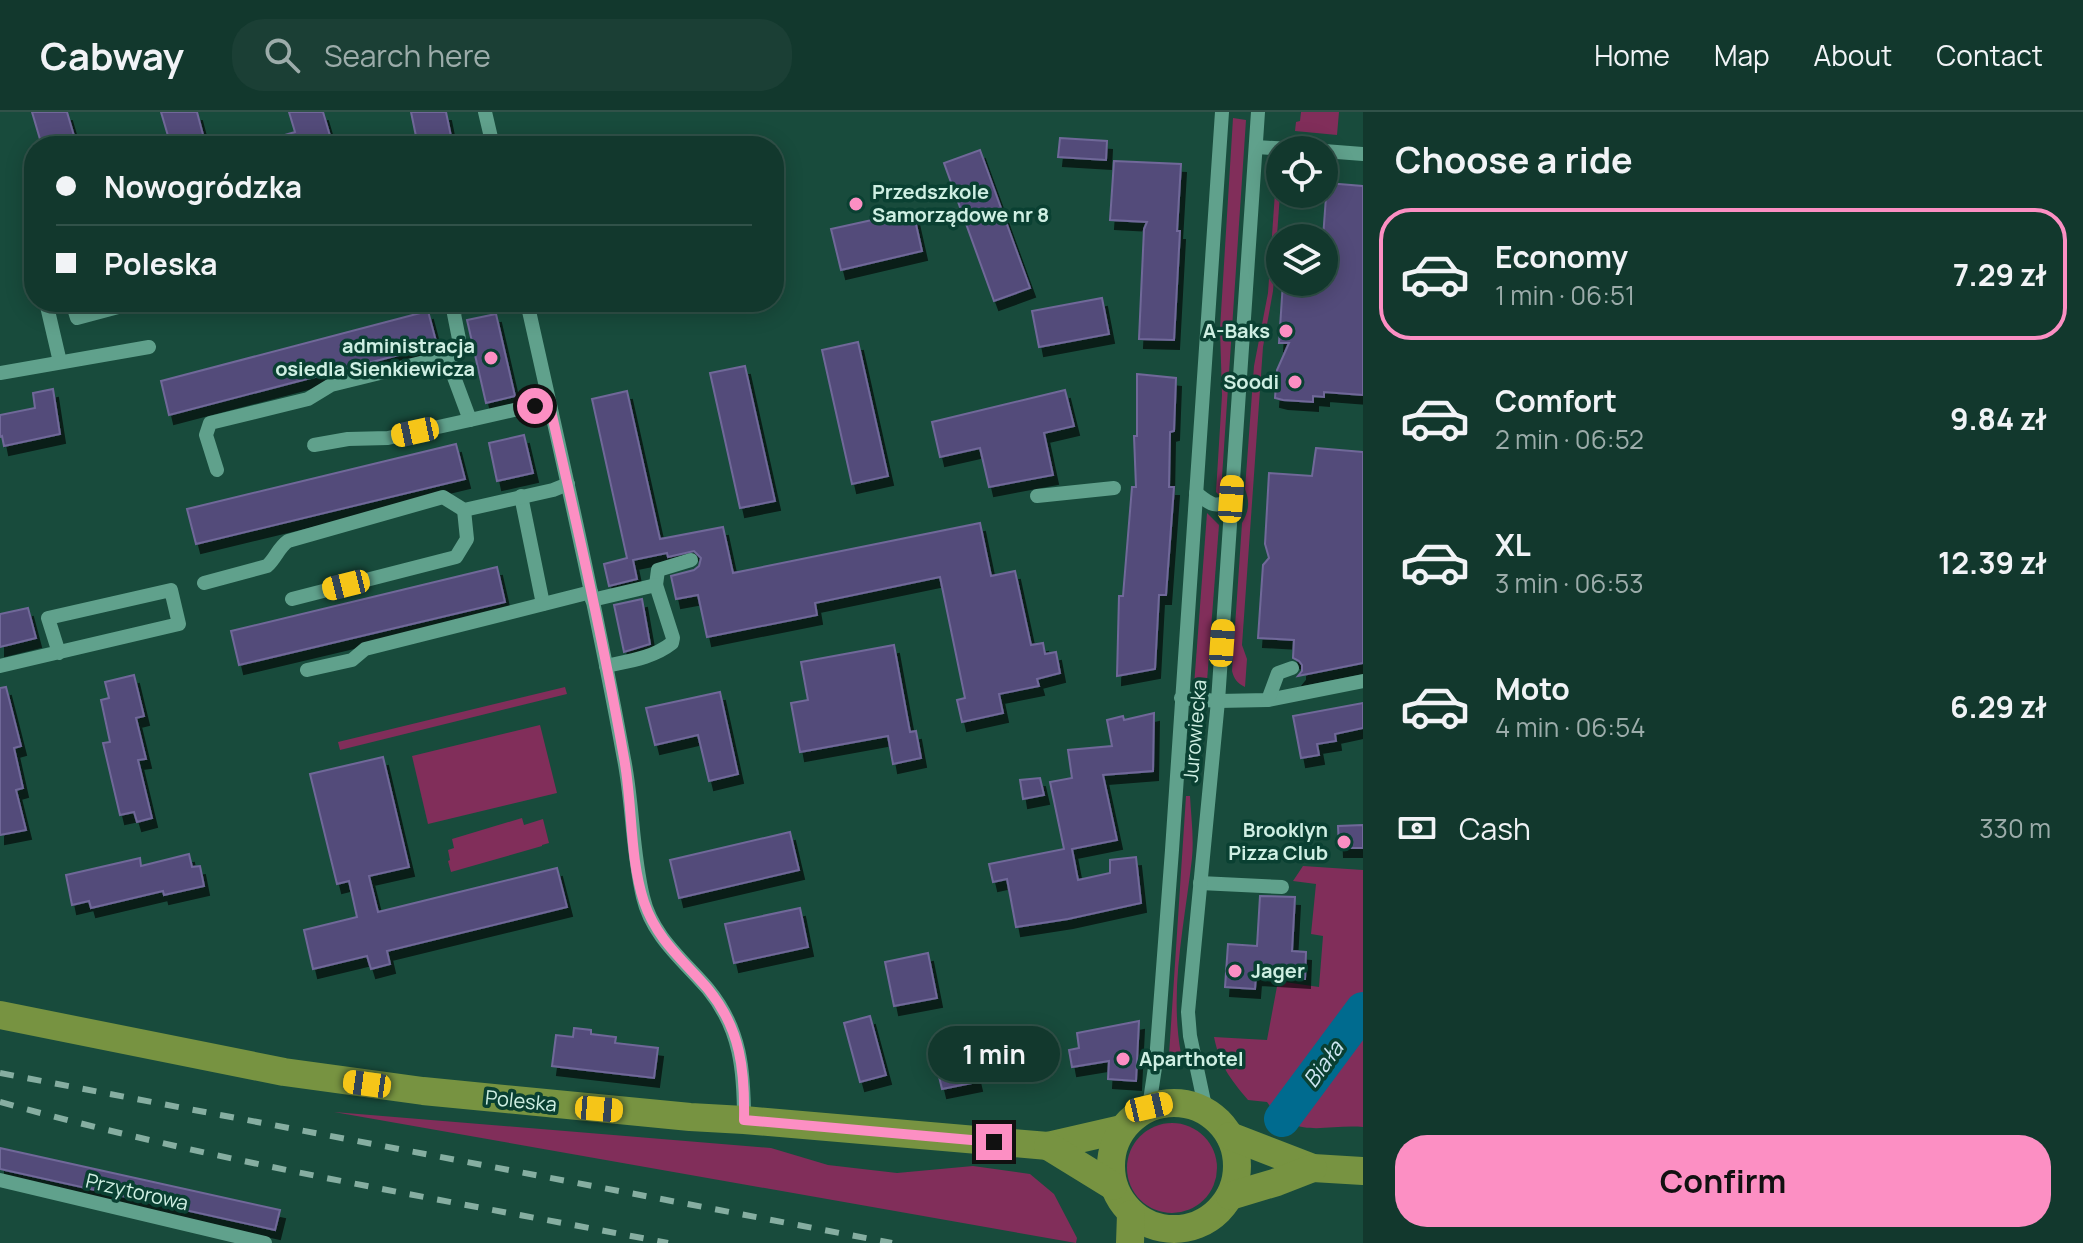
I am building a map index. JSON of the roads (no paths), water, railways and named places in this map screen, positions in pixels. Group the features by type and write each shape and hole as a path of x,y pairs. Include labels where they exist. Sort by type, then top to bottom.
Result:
{"main road":[{"name":"Poleska","path":"0,1015 299,1075 539,1103 1048,1146 1122,1129"},
{"path":"1169,1103 1188,1104 1206,1111 1220,1122 1230,1136 1237,1156 1237,1176 1230,1196 1220,1210 1187,1236 1149,1225 1131,1214 1113,1186 1110,1156 1115,1142 1134,1116 1149,1107 1169,1103"},
{"path":"1230,1136 1313,1168 1363,1171"},
{"name":"Poleska","path":"1048,1146 1113,1186"},
{"path":"1230,1196 1313,1168"},
{"path":"1130,1243 1131,1214"}],"street":[{"path":"485,112 491,136"},
{"name":"Jurowiecka","path":"1149,1107 1156,1061 1172,850 1222,112"},
{"name":"Jurowiecka","path":"1206,1111 1188,1012 1218,701 1258,112"},
{"path":"1256,147 1266,148"},
{"path":"1338,152 1363,154"},
{"path":"48,312 60,362"},
{"path":"75,312 77,318 100,312"},
{"path":"217,470 206,435 210,423 308,399 331,385 449,356 460,344 454,312"},
{"path":"529,312 606,666 624,759 643,899 659,935 708,990 731,1025 738,1044 744,1086 744,1120"},
{"path":"0,373 149,347"},
{"path":"449,356 470,420"},
{"path":"314,445 348,439 388,438 549,402"},
{"path":"204,583 267,566 288,541 443,497 464,510 568,484"},
{"path":"1037,496 1114,488"},
{"path":"1196,493 1220,506 1231,499"},
{"path":"521,496 543,604"},
{"path":"292,599 456,557 467,539 464,510"},
{"path":"606,666 663,651 672,643 656,585 658,570 691,560"},
{"path":"307,670 352,660 365,649 543,604 656,585"},
{"path":"0,666 59,653 179,624 171,590 48,618 59,653"},
{"path":"1268,700 1278,673 1292,668"},
{"path":"1181,698 1268,700 1363,681"},
{"path":"1200,883 1282,887"},
{"name":"Przytorowa","path":"0,1180 265,1243"}],"waterway":[{"name":"Biała","path":"1282,1119 1363,1010"}],"railway":[{"path":"0,1073 892,1243"},
{"path":"0,1102 249,1162 668,1243"}],"place":[{"name":"Przedszkole Samorządowe nr 8","path":"856,204"},
{"name":"A-Baks","path":"1286,331"},
{"name":"administracja osiedla Sienkiewicza","path":"491,358"},
{"name":"Soodi","path":"1295,382"},
{"name":"Brooklyn Pizza Club","path":"1344,842"},
{"name":"Jager","path":"1235,971"},
{"name":"Aparthotel","path":"1123,1059"}]}
